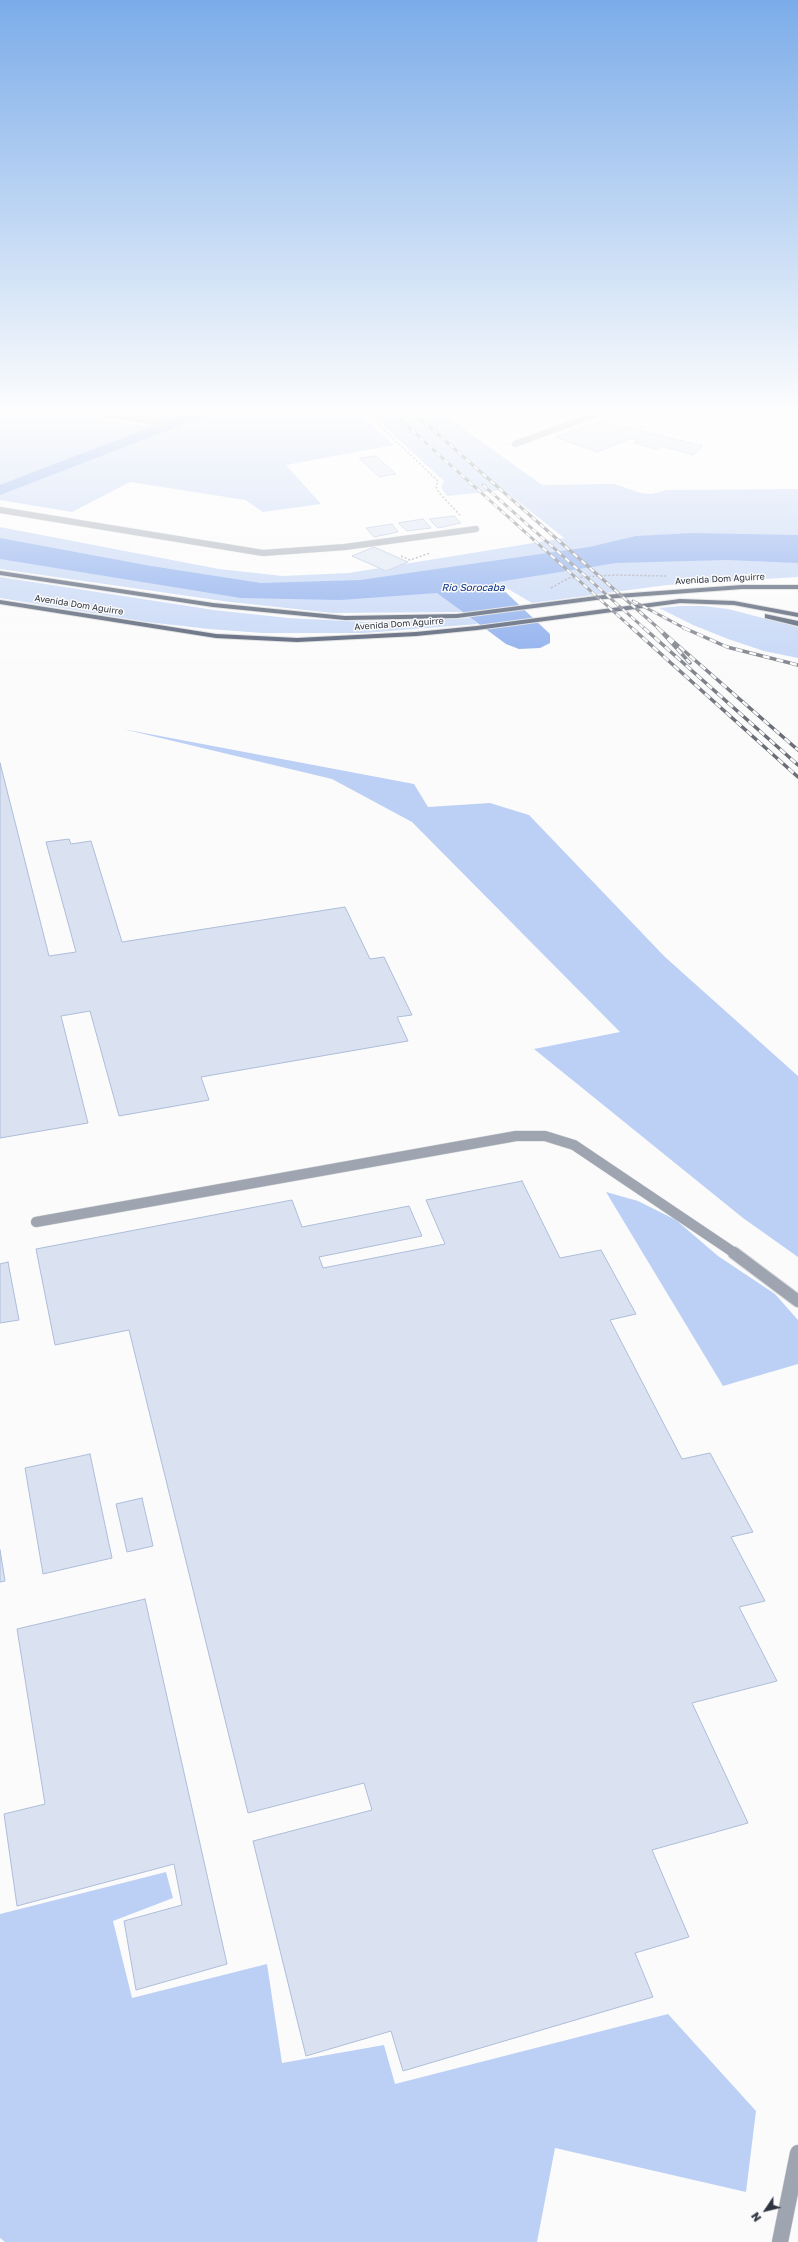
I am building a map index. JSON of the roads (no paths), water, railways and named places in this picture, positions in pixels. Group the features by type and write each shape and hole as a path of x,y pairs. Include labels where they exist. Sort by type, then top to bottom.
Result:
{"highway":[{"name":"Avenida Dom Aguirre","path":"0,573 213,605 345,618 457,616 604,597 742,587 798,587"},
{"path":"604,597 667,587 798,580"},
{"name":"Avenida Dom Aguirre","path":"0,602 151,627 238,637 297,640 416,634 477,628 680,601 734,603 798,615"},
{"path":"680,601 748,611 798,624"}],"street":[{"path":"16,513 263,553 345,546 476,529"},
{"path":"36,1222 516,1136 545,1136 574,1145 714,1238 798,1301"},
{"path":"780,2242 798,2153"}],"water":[{"name":"Rio Sorocaba","path":"691,533 798,535 798,563 727,560 616,563 498,582 497,584 550,634 550,643 540,648 519,649 506,644 437,593 340,600 241,598 0,559 0,538 151,566 261,583 360,580 589,547 636,536"}],"railway":[{"path":"503,513 633,629"},
{"path":"514,513 645,629"},
{"path":"527,513 658,628"},
{"path":"633,601 685,628"},
{"path":"632,628 798,777"},
{"path":"644,628 798,765"},
{"path":"658,628 798,750"},
{"path":"658,628 690,663"},
{"path":"685,628 727,647 798,665"}]}
